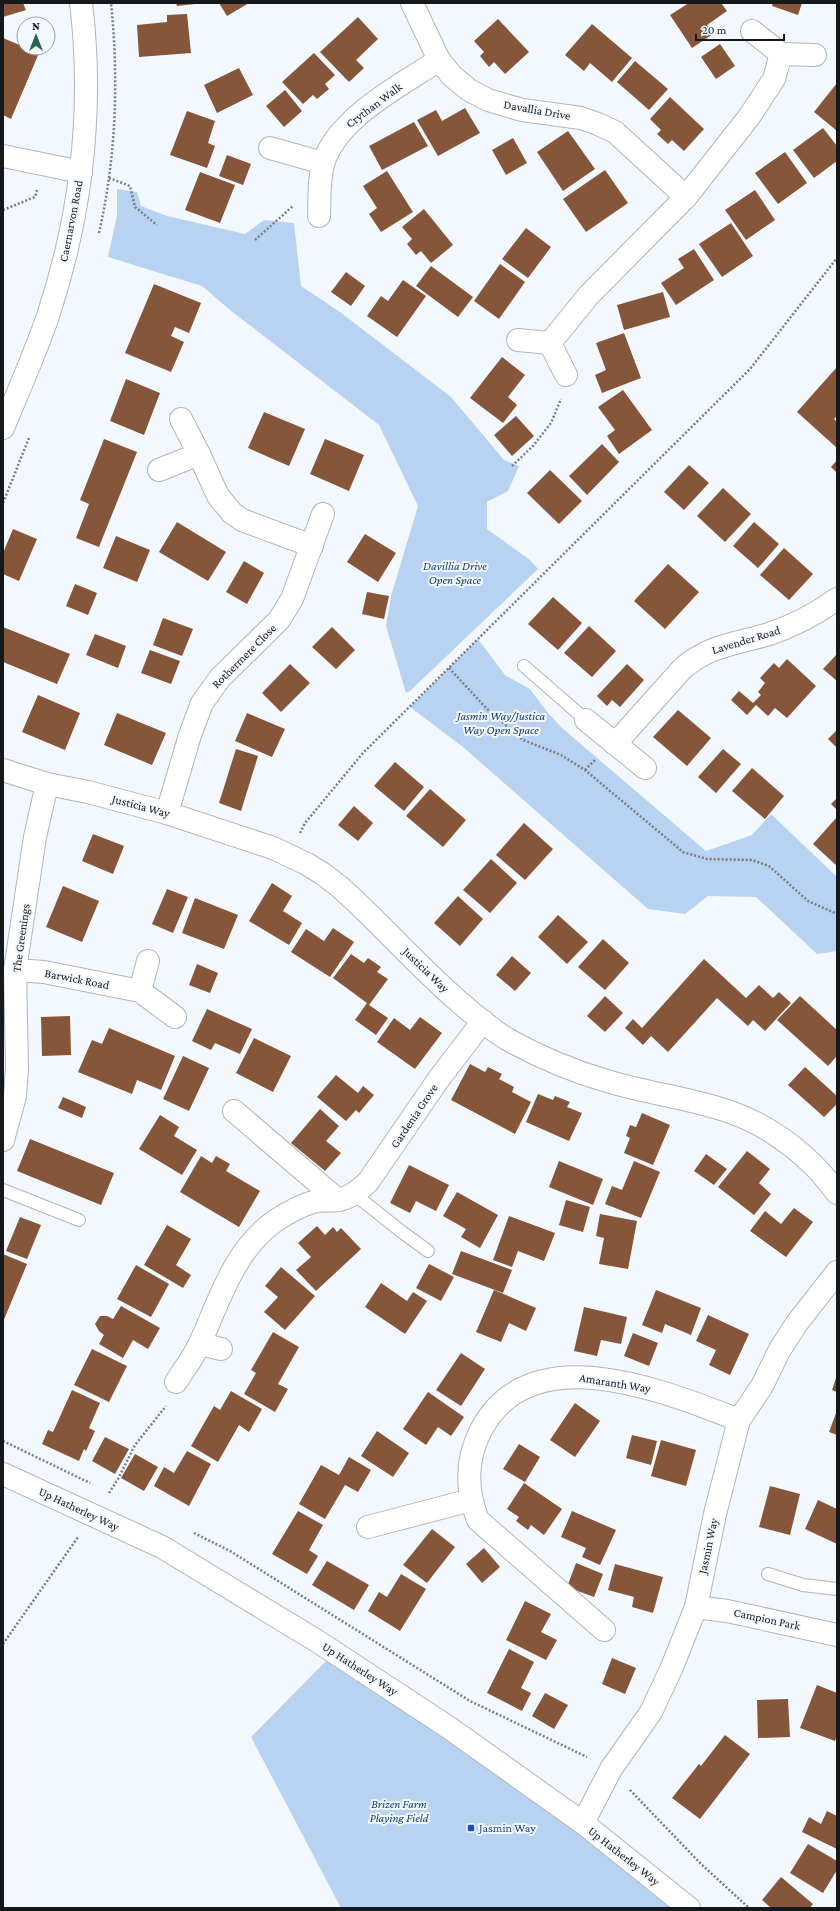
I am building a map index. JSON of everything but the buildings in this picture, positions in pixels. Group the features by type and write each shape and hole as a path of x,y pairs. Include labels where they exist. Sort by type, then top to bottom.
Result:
{"street":[{"name":"Caernarvon Road","path":"3,428 29,365 56,290 73,224 81,172 86,102 85,33 81,3"},
{"name":"Davallia Drive","path":"412,3 439,60 452,76 469,90 488,100 522,110 581,118 615,132 686,197"},
{"path":"752,31 780,54 815,55"},
{"path":"550,343 603,281 686,197 749,117 774,79 780,54"},
{"name":"Crythan Walk","path":"319,216 321,173 328,150 345,126 388,93 439,60"},
{"path":"270,148 321,173"},
{"path":"3,156 81,172"},
{"path":"518,340 550,343"},
{"path":"550,343 566,374"},
{"path":"181,419 218,496 232,513 242,520 312,546"},
{"path":"159,470 199,454"},
{"name":"Rothermere Close","path":"167,813 190,735 202,703 220,678 279,620 286,611 324,514"},
{"name":"Lavender Road","path":"615,744 682,669 692,660 722,645 769,634 796,623 837,600"},
{"path":"586,720 645,768"},
{"name":"Justicia Way","path":"3,770 47,784 88,792 167,813 290,855 324,874 340,887 433,979 483,1021 506,1038 574,1071 609,1082 712,1106 734,1113 775,1134 796,1149 815,1167 837,1193"},
{"name":"The Greenings","path":"3,1140 15,1096 17,1067 15,970 35,837 47,784"},
{"path":"140,991 148,961"},
{"name":"Barwick Road","path":"15,970 44,972 140,991 175,1018"},
{"name":"Gardenia Grove","path":"346,1197 376,1173 438,1080 483,1021"},
{"path":"234,1111 346,1197"},
{"path":"176,1382 200,1344 216,1304 235,1266 246,1249 260,1233 276,1220 296,1209 316,1201 346,1197"},
{"name":"Jasmin Way","path":"583,1823 611,1769 651,1712 672,1667 696,1607 715,1514 740,1420 762,1386 779,1351 797,1323 837,1272"},
{"path":"200,1344 220,1349"},
{"name":"Amaranth Way","path":"604,1630 496,1538 478,1520 471,1500 468,1480 470,1459 475,1441 484,1424 496,1409 510,1396 527,1387 567,1376 603,1379 665,1392 740,1420"},
{"name":"Up Hatherley Way","path":"3,1474 162,1547 317,1641 448,1727 583,1823 689,1908"},
{"path":"368,1527 471,1500"},
{"name":"Campion Park","path":"696,1607 727,1611 837,1635"}],"lane":[{"path":"524,666 586,720"},
{"path":"3,1190 79,1220"},
{"path":"346,1197 402,1232 428,1251"},
{"path":"768,1574 803,1585 837,1589"}],"path":[{"path":"3,210 34,197 44,165"},
{"path":"255,240 321,173"},
{"path":"109,178 130,186 135,207 157,225"},
{"path":"290,855 305,823 363,753 750,369 837,258"},
{"path":"512,466 533,446 551,423 562,397 566,374"},
{"path":"449,668 487,709 523,740 561,755 585,770 683,852 707,859 752,860 769,866 808,901 837,914"},
{"path":"3,1644 118,1479 139,1439 166,1406 176,1382"},
{"path":"3,1441 96,1486"},
{"path":"103,1489 116,1496"},
{"path":"187,1530 230,1551 470,1701 611,1769 700,1864 749,1908"}],"green space":[{"name":"Davillia Drive Open Space","path":"117,189 137,192 141,206 167,216 245,234 264,220 294,223 301,286 340,312 451,397 504,460 519,466 508,491 487,502 487,529 530,560 538,569 410,691 406,693 386,626 391,596 418,506 379,425 230,310 202,286 108,257 117,215"},
{"name":"Jasmin Way/Justica Way Open Space","path":"478,639 505,675 530,689 548,713 562,728 706,851 752,835 771,814 837,877 837,951 817,954 756,897 708,896 685,914 648,909 463,747 410,707"},
{"name":"Brizen Farm Playing Field","path":"334,1653 689,1908 341,1908 251,1737"}],"place":[{"name":"Jasmin Way","path":"471,1828"}]}
